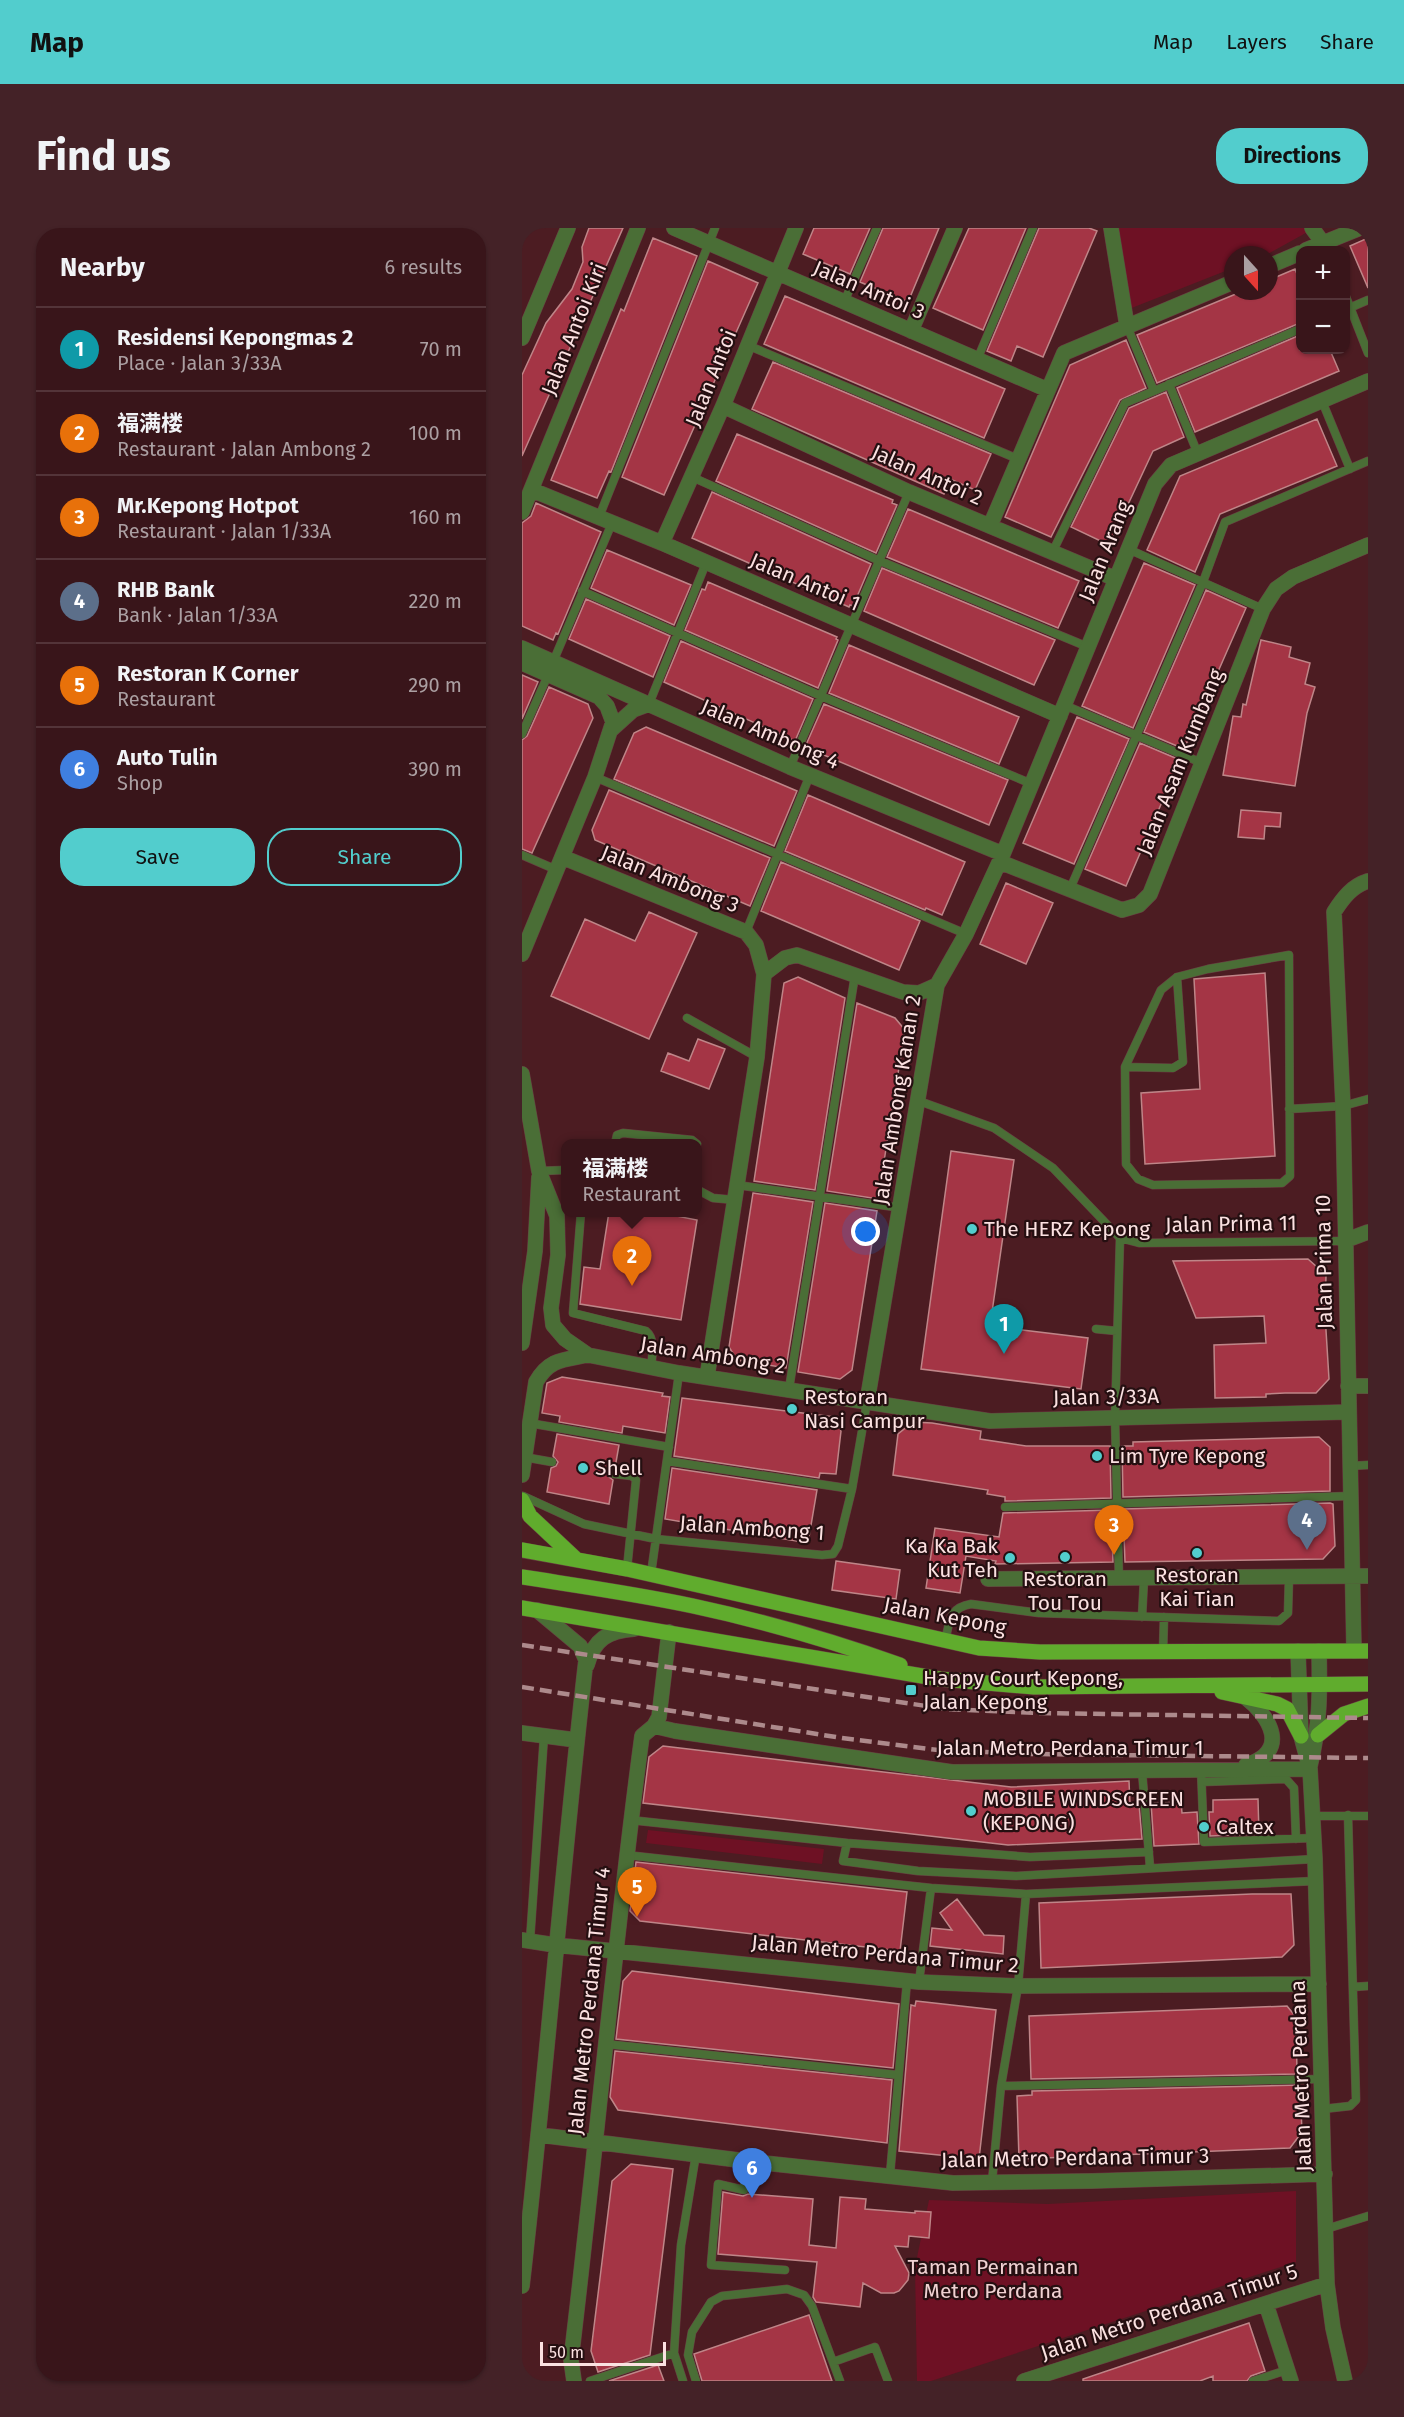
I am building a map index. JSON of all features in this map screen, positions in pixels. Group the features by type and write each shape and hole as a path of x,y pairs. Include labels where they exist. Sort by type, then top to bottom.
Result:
{"main road":[{"path":"522,1500 530,1516 577,1560"},
{"name":"Jalan Kepong","path":"522,1550 651,1574 979,1648 1040,1653 1361,1651"},
{"path":"522,1577 692,1606 741,1617 867,1653 940,1679"},
{"path":"529,1609 940,1679 1034,1687 1368,1684"},
{"path":"1187,1686 1277,1704 1287,1709 1301,1736"},
{"path":"1318,1735 1344,1714 1368,1706"}],"street":[{"path":"522,338 568,228"},
{"name":"Jalan Antoi Kiri","path":"522,512 638,228"},
{"name":"Jalan Antoi 3","path":"674,228 1048,390"},
{"name":"Jalan Antoi","path":"662,543 723,406 776,272 796,228"},
{"path":"911,331 955,228"},
{"path":"1111,228 1127,326"},
{"path":"1312,228 1324,246"},
{"path":"1327,246 1359,228"},
{"path":"1278,262 1296,255"},
{"path":"990,526 1064,353 1224,286"},
{"name":"Jalan Arang","path":"1001,858 1155,484 1171,465 1368,381"},
{"name":"Jalan Antoi 2","path":"723,406 909,492 1116,579"},
{"name":"Jalan Antoi 1","path":"532,489 852,625 1062,710"},
{"name":"Jalan Asam Kumbang","path":"1001,858 1122,910 1139,905 1150,894 1263,609 1276,589 1293,577 1368,545"},
{"name":"Jalan Ambong 4","path":"522,648 550,668 599,697 607,706 613,722 612,729"},
{"name":"Jalan Ambong 4","path":"522,663 550,668 650,704 1001,858"},
{"path":"522,954 595,777 612,729 633,710 650,704"},
{"name":"Jalan Ambong Kanan 2","path":"867,1402 902,1208 937,985 966,934 1001,858"},
{"name":"Jalan Ambong 3","path":"560,864 746,932 756,945 764,974"},
{"name":"Jalan Prima 10","path":"1361,1651 1352,1577 1343,1106 1335,912 1343,897 1364,882"},
{"path":"706,1377 757,1057 764,974 785,957 797,955 903,993 919,993 937,985"},
{"path":"522,1074 539,1171 557,1216 558,1255 551,1308 553,1325 565,1339 588,1355"},
{"path":"522,1343 528,1260 539,1171"},
{"path":"1344,1241 1368,1232"},
{"path":"522,1475 536,1382 543,1369 554,1363 588,1355"},
{"name":"Jalan Ambong 2","path":"588,1355 679,1373 867,1402"},
{"path":"1348,1386 1368,1386"},
{"name":"Jalan 3/33A","path":"867,1402 990,1421 1348,1412"},
{"path":"988,1579 1368,1576"},
{"path":"522,2286 540,2135 555,1946 586,1659 580,1646 529,1609"},
{"path":"584,1677 591,1653 602,1639 612,1633 642,1628"},
{"name":"Jalan Metro Perdana Timur 4","path":"574,2381 571,2360 597,2140 625,1855 642,1736 654,1726 659,1717 669,1632"},
{"name":"Jalan Metro Perdana","path":"1310,1769 1318,1735 1319,1651"},
{"name":"Jalan Metro Perdana","path":"1298,1652 1301,1736 1310,1769 1315,1859 1327,2284 1333,2328 1345,2381"},
{"path":"1234,1768 1260,1761 1270,1747 1272,1733 1268,1721 1258,1707 1245,1697"},
{"name":"Jalan Metro Perdana Timur 1","path":"654,1726 952,1772 1142,1771 1202,1775 1234,1768 1310,1769"},
{"path":"522,1733 576,1740"},
{"name":"Jalan Metro Perdana Timur 2","path":"526,1940 555,1946 913,1981 1018,1986 1319,1984"},
{"name":"Jalan Metro Perdana Timur 3","path":"540,2135 597,2140 746,2161 953,2183 1325,2174"},
{"name":"Jalan Metro Perdana Timur 5","path":"1031,2380 1327,2284"},
{"path":"1266,2304 1289,2375"}],"lane":[{"path":"522,734 582,591 605,520 715,228"},
{"path":"844,302 876,228"},
{"path":"977,360 1033,228"},
{"path":"1350,308 1368,300"},
{"path":"1350,313 1368,353"},
{"path":"1127,326 1154,391"},
{"path":"1052,554 1125,403 1296,331"},
{"path":"747,345 1018,459"},
{"path":"1169,384 1198,454"},
{"path":"1322,401 1350,469"},
{"path":"1070,889 1203,582 1225,522 1368,461"},
{"path":"692,477 880,561 1088,646"},
{"path":"790,767 909,492"},
{"path":"1128,549 1263,609"},
{"path":"650,704 706,563"},
{"path":"582,591 821,696 1032,784"},
{"path":"1062,710 1136,735 1202,763"},
{"path":"746,932 810,775"},
{"path":"595,777 966,934"},
{"path":"522,855 560,864"},
{"path":"1288,955 1290,1176 1287,1181 1282,1183 1153,1185 1138,1179 1126,1164 1125,1067 1161,990 1177,977 1208,969 1288,955"},
{"path":"789,1389 855,975"},
{"path":"1125,1067 1173,1068 1183,1062 1177,977"},
{"path":"687,1018 757,1057"},
{"path":"1289,1109 1343,1106 1368,1099"},
{"path":"919,1101 994,1128 1053,1168 1119,1238 1114,1418 1119,1579"},
{"path":"616,1139 617,1135 623,1133 682,1139"},
{"path":"539,1171 561,1170"},
{"path":"737,1185 902,1208"},
{"path":"702,1192 713,1198 735,1200"},
{"path":"581,1217 573,1313 646,1331 652,1340 651,1368"},
{"name":"Jalan Prima 11","path":"1119,1238 1140,1243 1344,1241"},
{"path":"1096,1329 1117,1331"},
{"path":"651,1574 679,1373"},
{"name":"Jalan Ambong 1","path":"522,1495 584,1524 656,1539 822,1555 832,1554 838,1546 852,1489 867,1402"},
{"path":"529,1423 669,1447"},
{"path":"524,1457 552,1462"},
{"path":"667,1461 852,1489"},
{"path":"1349,1466 1368,1465"},
{"path":"614,1474 632,1476 636,1480 627,1569"},
{"path":"1005,1507 1350,1496"},
{"path":"945,1641 952,1615 961,1606 971,1604 1039,1613 1279,1621 1288,1613 1289,1578"},
{"path":"1142,1617 1144,1579"},
{"path":"1163,1652 1164,1617"},
{"path":"526,1940 544,1736"},
{"path":"1142,1771 1150,1867"},
{"path":"1296,1839 1294,1788 1286,1779 1202,1775 1204,1842 1296,1839 1314,1838"},
{"path":"1323,2109 1350,2106 1356,2100 1348,1815"},
{"path":"1313,1816 1368,1815"},
{"path":"630,1820 847,1843 1030,1857 1149,1852"},
{"path":"847,1843 843,1861 918,1871 1017,1876 1315,1859"},
{"path":"625,1855 931,1887 1026,1894 1315,1881"},
{"path":"890,2175 898,2075 931,1887"},
{"path":"992,2182 1001,2086 1018,1986 1026,1894"},
{"path":"1353,1987 1368,1986"},
{"path":"606,2044 898,2075"},
{"path":"1001,2086 1323,2079"},
{"path":"683,2381 674,2353 681,2245 696,2154"},
{"path":"746,2161 744,2190 718,2184 711,2265 785,2270"},
{"path":"1326,2229 1368,2216"},
{"path":"696,2381 688,2355 692,2332 711,2302 722,2296 787,2289 804,2295 812,2306 840,2381"},
{"path":"833,2362 875,2347 888,2381"},
{"path":"590,2381 674,2353"},
{"path":"1252,2381 1289,2375"}],"green space":[{"path":"1111,228 1313,229 1278,248 1278,246 1224,246 1224,272 1124,311"},
{"path":"648,1830 824,1849 822,1864 646,1843"},
{"name":"Taman Permainan Metro Perdana","path":"1296,2191 1296,2262 931,2381 917,2381 915,2267 929,2200 1048,2204"}],"building":[{"path":"589,228 623,228 522,456 522,375 546,323 572,289 583,262 582,247"},
{"path":"814,228 870,228 850,274 803,254"},
{"path":"883,228 939,228 908,302 860,282"},
{"path":"969,228 1026,228 983,330 933,308"},
{"path":"1039,228 1089,228 1097,231 1043,357 1017,346 1011,361 987,351"},
{"path":"653,238 697,256 611,472 609,471 597,498 551,480 621,309 624,311"},
{"path":"1368,238 1368,288 1350,246"},
{"path":"708,261 758,283 664,495 622,477"},
{"path":"1295,269 1296,272 1296,325 1157,383 1137,335 1224,299 1278,300 1278,276"},
{"path":"785,296 1005,389 984,438 764,344"},
{"path":"1296,337 1296,354 1332,354 1339,371 1195,432 1177,388"},
{"path":"1126,340 1146,388 1120,400 1051,537 1005,517 1070,365"},
{"path":"773,362 991,454 975,490 950,479 944,494 752,409"},
{"path":"1166,392 1184,437 1153,451 1109,545 1071,527 1129,408"},
{"path":"1317,419 1337,466 1220,514 1195,572 1147,550 1180,476"},
{"path":"737,434 893,500 892,503 897,505 876,553 716,481"},
{"path":"712,492 871,564 853,606 849,607 692,538"},
{"path":"536,503 601,532 558,634 556,633 553,640 522,626 522,523 531,516"},
{"path":"908,509 1079,581 1058,628 887,557"},
{"path":"607,550 691,585 674,625 591,588"},
{"path":"1144,563 1195,585 1133,728 1082,706"},
{"path":"882,568 1055,640 1034,685 864,611"},
{"path":"708,582 837,637 838,640 818,688 685,630 702,589 705,590"},
{"path":"1206,590 1246,608 1184,749 1144,732"},
{"path":"586,599 670,636 653,677 569,639"},
{"path":"1261,640 1291,647 1289,657 1310,663 1305,684 1315,687 1307,713 1295,786 1223,775 1233,716 1241,717 1243,704 1246,705"},
{"path":"681,641 813,699 795,741 664,682"},
{"path":"849,645 1019,717 999,764 829,693"},
{"path":"522,675 538,682 522,719"},
{"path":"549,687 588,704 593,718 532,853 522,849 522,740 527,736"},
{"path":"824,704 1008,780 989,825 805,747"},
{"path":"1077,717 1129,739 1074,864 1023,843"},
{"path":"646,727 797,791 774,846 614,779 634,733"},
{"path":"1140,743 1180,760 1126,886 1085,869"},
{"path":"609,790 770,858 750,906 595,840 592,830"},
{"path":"808,795 965,862 942,915 785,851"},
{"path":"1241,810 1281,813 1280,827 1265,826 1264,839 1238,837"},
{"path":"781,862 920,921 899,970 761,911"},
{"path":"1006,883 1053,903 1026,964 980,944"},
{"path":"649,912 697,933 649,1039 551,996 585,919 635,941"},
{"path":"1265,973 1275,1156 1145,1164 1141,1093 1200,1089 1194,979"},
{"path":"798,977 845,998 815,1190 754,1181 784,983"},
{"path":"857,1003 895,1018 905,1030 878,1199 827,1191"},
{"path":"698,1039 725,1049 709,1089 661,1071 668,1053 689,1061"},
{"path":"951,1151 1014,1160 990,1326 1088,1338 1081,1389 921,1369"},
{"path":"753,1193 813,1202 786,1368 737,1360 729,1347"},
{"path":"825,1203 877,1211 852,1370 840,1379 798,1372"},
{"path":"608,1217 681,1217 697,1220 681,1320 580,1304 584,1267 600,1269"},
{"path":"1308,1259 1326,1275 1325,1314 1329,1379 1316,1393 1215,1398 1214,1345 1266,1343 1264,1316 1196,1318 1173,1261"},
{"path":"562,1377 663,1393 662,1396 670,1397 665,1433 623,1426 622,1433 559,1422 560,1416 542,1413 547,1383"},
{"path":"682,1398 835,1417 841,1431 836,1474 820,1473 819,1478 674,1456"},
{"path":"913,1422 981,1431 980,1439 1026,1446 1110,1446 1111,1498 1005,1501 1005,1497 987,1494 988,1490 893,1475 898,1434"},
{"name":"Shell","path":"557,1434 619,1445 615,1468 608,1473 613,1480 609,1504 547,1492 551,1468 558,1462 553,1456"},
{"path":"1319,1437 1330,1447 1330,1491 1123,1497 1122,1446 1133,1446 1133,1442"},
{"path":"672,1468 817,1490 808,1543 665,1519"},
{"path":"1333,1504 1335,1546 1323,1559 1125,1562 1123,1509"},
{"path":"1111,1510 1113,1562 995,1564 996,1561 966,1556 960,1593 926,1588 935,1528 999,1537 1003,1513"},
{"path":"836,1561 900,1570 896,1599 832,1590"},
{"path":"663,1746 1011,1787 1129,1781 1130,1804 1139,1804 1142,1839 1008,1845 643,1803 649,1757"},
{"path":"1258,1799 1259,1834 1210,1836 1209,1812 1213,1812 1213,1800"},
{"path":"1181,1802 1182,1813 1197,1812 1199,1844 1154,1846 1151,1803"},
{"path":"636,1862 907,1892 900,1951 640,1921 630,1911"},
{"path":"1291,1894 1294,1945 1282,1957 1041,1968 1039,1903"},
{"path":"957,1899 984,1935 1004,1936 1003,1954 930,1946 932,1928 952,1930 940,1913"},
{"path":"632,1971 899,2004 893,2068 616,2039 623,1981"},
{"path":"916,2001 996,2010 979,2159 899,2151 911,2005 915,2006"},
{"path":"1287,2006 1296,2017 1297,2074 1031,2079 1029,2016"},
{"path":"615,2051 892,2080 887,2143 618,2110 610,2097"},
{"path":"1300,2085 1302,2132 1290,2148 1019,2159 1017,2096 1032,2095 1032,2091"},
{"path":"631,2164 673,2169 650,2355 598,2372 591,2351 612,2181"},
{"path":"723,2192 743,2196 748,2194 813,2199 809,2245 836,2248 840,2197 866,2199 865,2209 931,2212 929,2238 909,2236 908,2247 895,2246 909,2273 908,2280 899,2291 881,2293 863,2283 860,2307 816,2302 813,2297 817,2262 718,2254"},
{"path":"809,2315 832,2381 702,2381 694,2354"},
{"path":"1249,2323 1265,2371 1251,2376 1247,2381 1213,2381 1213,2376 1200,2381 1083,2381 1083,2379"},
{"path":"658,2365 664,2381 609,2381"}],"railway":[{"path":"522,1645 946,1709 1037,1713 1368,1718"},
{"path":"522,1687 842,1738 938,1750 1032,1754 1368,1758"}],"place":[{"name":"The HERZ Kepong","path":"972,1229"},
{"name":"福满楼","path":"632,1286"},
{"name":"Residensi Kepongmas 2","path":"1004,1354"},
{"name":"Restoran Nasi Campur","path":"792,1409"},
{"name":"Lim Tyre Kepong","path":"1097,1456"},
{"name":"Shell","path":"583,1468"},
{"name":"RHB Bank","path":"1307,1550"},
{"name":"Restoran Kai Tian","path":"1197,1553"},
{"name":"Mr.Kepong Hotpot","path":"1114,1555"},
{"name":"Restoran Tou Tou","path":"1065,1557"},
{"name":"Ka Ka Bak Kut Teh","path":"1010,1558"},
{"name":"Happy Court Kepong, Jalan Kepong","path":"911,1690"},
{"name":"MOBILE WINDSCREEN (KEPONG)","path":"971,1811"},
{"name":"Caltex","path":"1204,1827"},
{"name":"Restoran K Corner","path":"637,1917"},
{"name":"Auto Tulin","path":"752,2198"}]}
